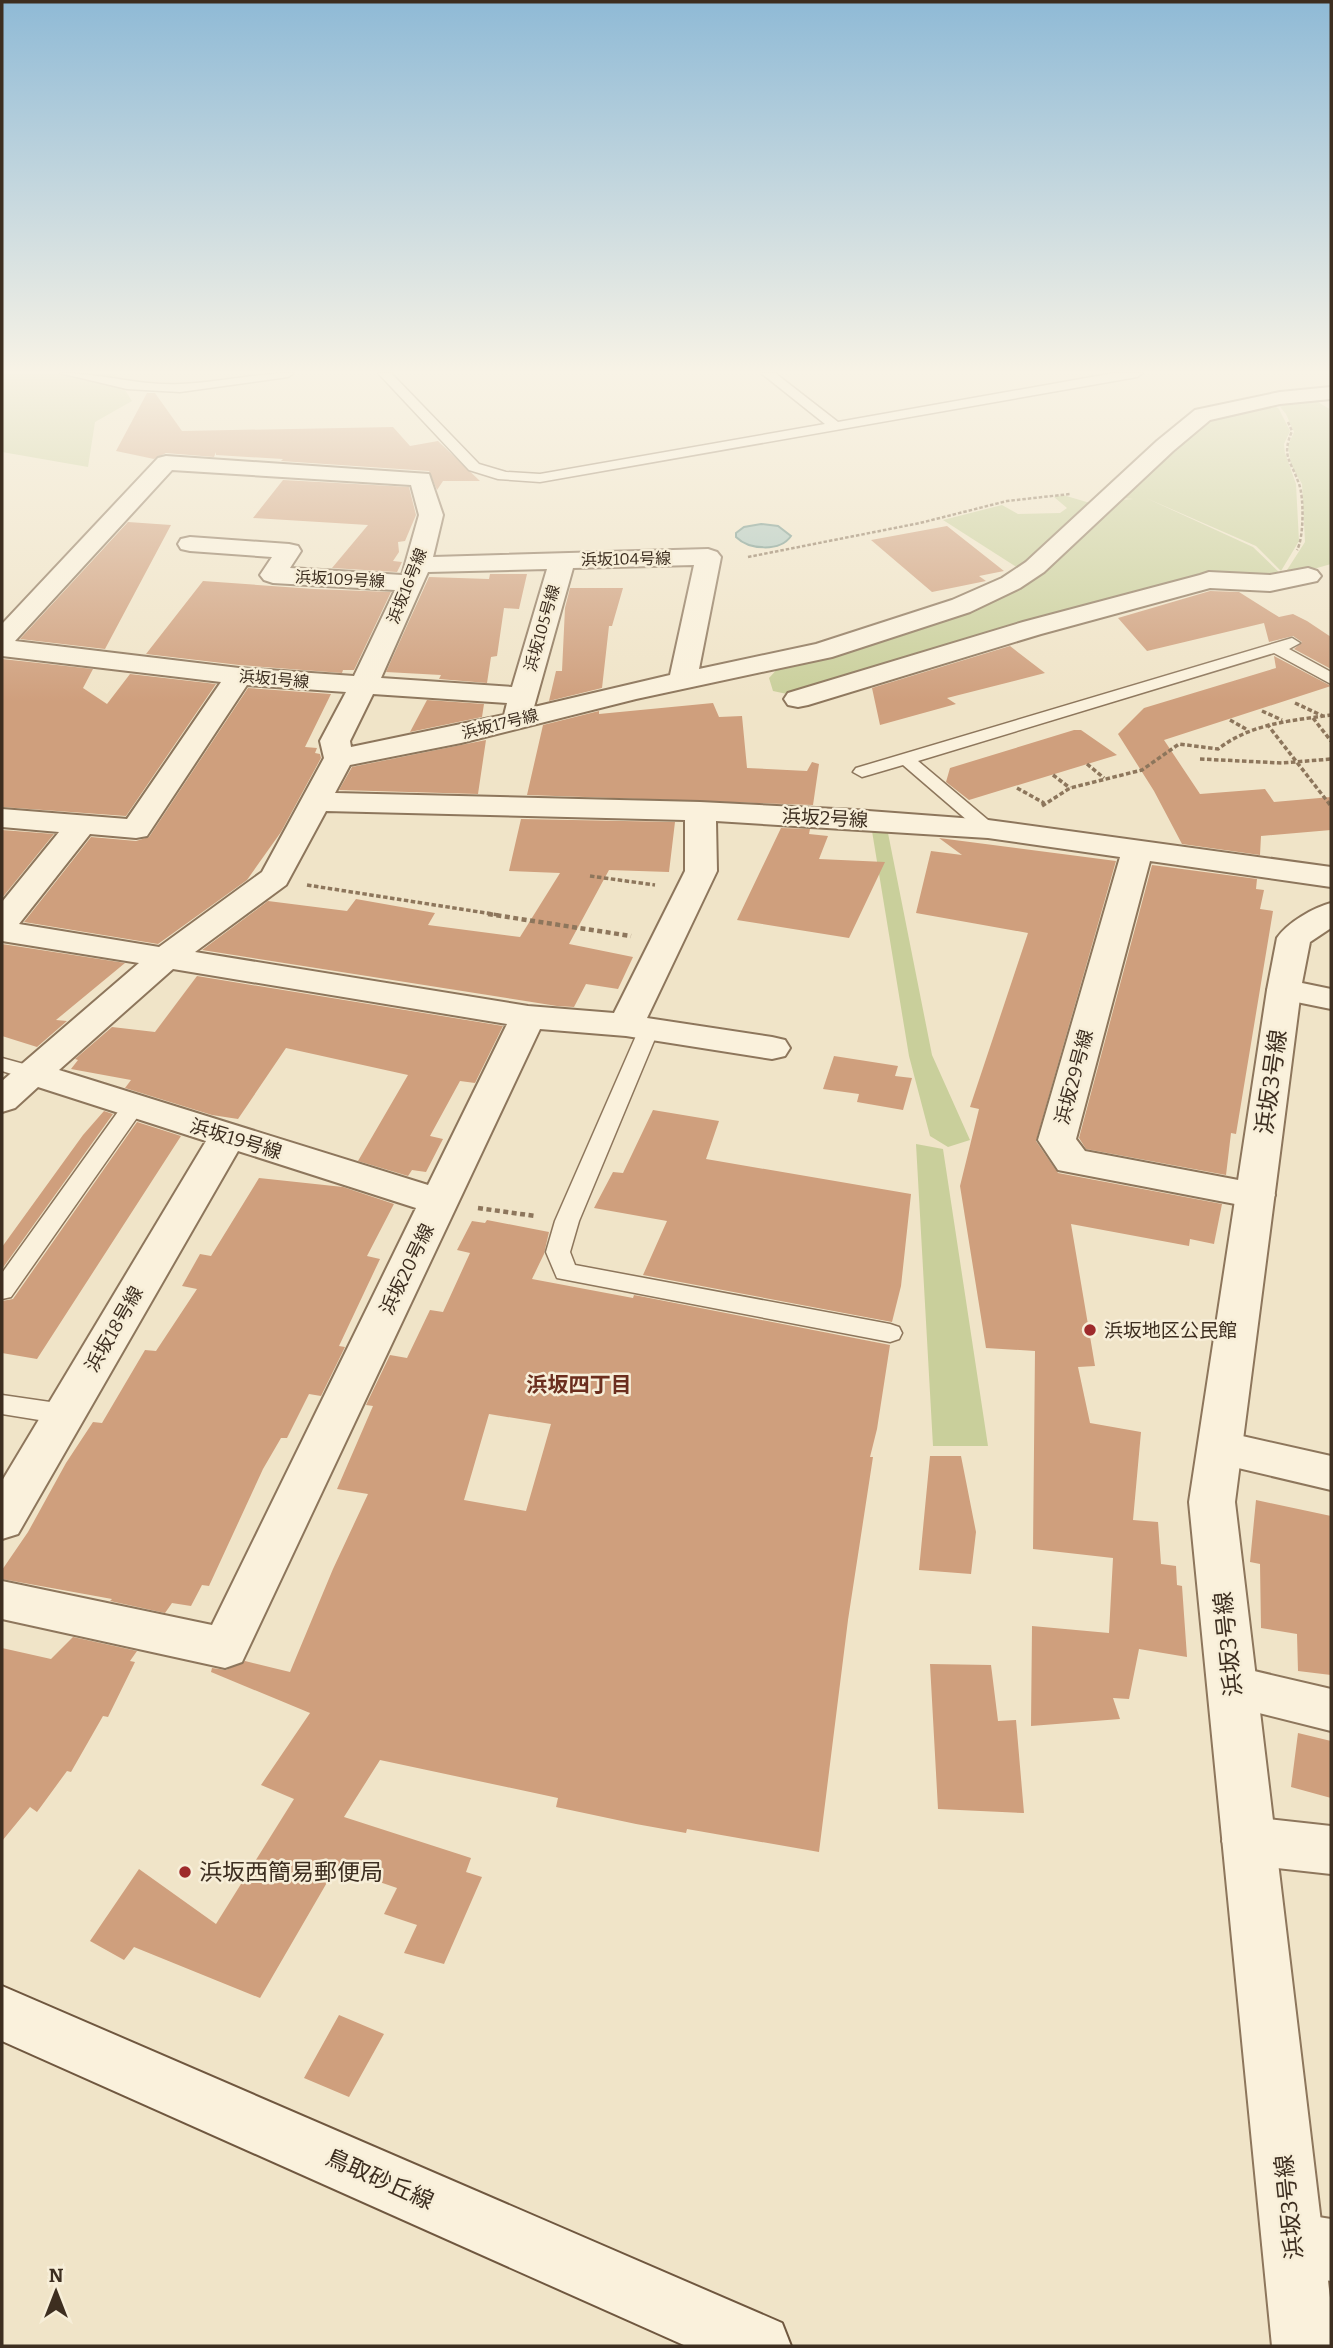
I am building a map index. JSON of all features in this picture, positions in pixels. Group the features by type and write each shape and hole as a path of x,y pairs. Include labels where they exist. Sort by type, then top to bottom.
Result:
{"street":[{"name":"浜坂16号線","path":"2,639 148,483"},
{"name":"浜坂16号線","path":"339,758 335,741 415,574 431,515 422,483"},
{"name":"浜坂17号線","path":"339,758 520,708 683,681 821,651 961,606 1011,583 1035,567 1127,483"},
{"name":"浜坂109号線","path":"190,544 289,551 273,575 415,574"},
{"name":"浜坂104号線","path":"415,574 562,561 708,557 683,681"},
{"name":"浜坂105号線","path":"520,708 562,561"},
{"path":"798,699 1032,628 1209,580 1270,583 1316,579"},
{"name":"浜坂1号線","path":"2,648 239,676 363,686 520,708"},
{"path":"2,818 136,830 239,676"},
{"path":"2,1100 18,1069 272,880 339,758"},
{"name":"浜坂2号線","path":"316,802 700,811 988,830 1331,877"},
{"path":"637,1027 667,941 701,871 700,811"},
{"path":"2,923 81,825"},
{"name":"浜坂29号線","path":"1137,851 1057,1140 1072,1161 1256,1195"},
{"path":"1295,872 1318,921"},
{"name":"浜坂3号線","path":"1304,2346 1312,2247 1249,1841 1212,1502 1284,990 1294,938 1318,921"},
{"path":"2,931 528,1017 637,1027 772,1048"},
{"path":"1284,990 1331,999"},
{"name":"浜坂20号線","path":"2,1600 225,1648 528,1017"},
{"name":"浜坂19号線","path":"18,1069 439,1202"},
{"name":"浜坂18号線","path":"2,1521 227,1137"},
{"path":"1220,1448 1331,1473"},
{"path":"1233,1687 1331,1710"},
{"path":"1249,1841 1331,1850"},
{"name":"鳥取砂丘線","path":"2,2013 759,2346"}],"lane":[{"path":"862,772 1284,645 1331,679"},
{"path":"906,759 988,830"},
{"path":"637,1027 567,1221 558,1252 565,1272 890,1333"},
{"path":"2,1291 133,1107"},
{"path":"2,1404 64,1414"}],"path":[{"path":"1299,483 1302,541 1284,572 1316,579"},
{"path":"748,557 920,523 1020,499 1063,494 1077,495 1104,505"},
{"path":"1295,703 1324,716"},
{"path":"1262,711 1283,720"},
{"path":"1039,808 1070,788 1142,770 1179,744 1218,749 1232,737 1247,730 1283,720 1331,715"},
{"path":"1313,718 1331,741"},
{"path":"1230,720 1247,730"},
{"path":"1267,724 1331,806"},
{"path":"1200,759 1248,764 1298,764 1331,759"},
{"path":"1087,764 1105,779"},
{"path":"1053,775 1070,788"},
{"path":"1017,788 1044,803"},
{"path":"590,876 691,890"},
{"path":"272,880 667,941"},
{"path":"439,1202 567,1221"}],"green space":[{"path":"1138,483 1295,483 1299,541 1281,571 1256,546 1146,498 1253,547 1282,575 1235,577 809,690 787,694 773,691 769,678 781,665 966,609 1117,500 1134,499 1120,498"},
{"path":"1331,483 1331,564 1289,576 1287,570 1305,542 1302,484"},
{"path":"1063,495 1090,503 1021,570 943,520 1002,505 1018,514 1060,513 1067,508 1054,497"},
{"path":"871,825 887,828 932,1055 970,1140 948,1147 930,1136 909,1056"},
{"path":"916,1144 943,1149 988,1446 933,1446"}],"water":[{"path":"761,524 778,526 791,536 780,545 772,547 756,547 736,537 736,533 744,527"}],"building":[{"path":"281,483 409,487 416,515 405,541 398,542 399,552 393,561 402,562 397,572 332,568 368,525 253,518"},
{"path":"128,522 171,525 105,649 20,639"},
{"path":"947,526 1004,571 979,576 986,581 932,592 871,540"},
{"path":"490,574 527,574 519,609 504,608 497,656 491,657 487,683 439,679 441,675 386,672 429,577 489,579"},
{"path":"203,581 391,592 354,670 343,670 342,673 146,654"},
{"path":"570,588 623,588 612,626 609,626 602,688 549,701 556,671 562,671 565,608"},
{"path":"1210,591 1239,592 1279,617 1293,614 1307,621 1331,637 1331,669 1294,649 1302,642 1293,636 1269,642 1264,623 1147,651 1118,618"},
{"path":"1010,646 1045,673 947,698 956,704 880,725 872,688"},
{"path":"1274,656 1331,686 1164,740 1200,794 1265,789 1274,802 1331,797 1331,830 1261,836 1260,855 1182,844 1154,791 1118,734 1144,708 1276,668"},
{"path":"2,659 93,669 83,688 107,704 130,674 216,684 126,816 2,807"},
{"path":"248,688 331,694 305,747 317,748 315,753 320,754 321,758 281,832 247,880 158,944 24,922 91,837 136,841 149,837"},
{"path":"427,700 484,704 482,717 410,732"},
{"path":"713,703 719,717 742,716 747,768 807,771 812,762 819,764 813,805 527,795 543,725 599,711 599,714"},
{"path":"1081,730 1117,755 969,800 946,782 950,768"},
{"path":"486,740 478,794 339,790 352,767"},
{"path":"521,819 675,822 669,872 609,870 569,944 633,957 618,989 586,984 574,1007 557,1006 202,950 268,901 347,911 356,899 435,913 428,925 520,937 560,873 509,871"},
{"path":"781,828 810,829 809,834 828,836 819,859 885,862 849,938 737,920"},
{"path":"2,830 54,834 2,898"},
{"path":"939,838 1116,861 1036,1141 1058,1173 1222,1204 1214,1244 1190,1239 1189,1246 1071,1224 1095,1366 1078,1367 1090,1423 1141,1432 1133,1520 1158,1522 1161,1564 1176,1566 1177,1585 1182,1586 1187,1657 1139,1649 1129,1699 1113,1698 1120,1719 1031,1726 1032,1626 1109,1633 1113,1558 1033,1549 1035,1351 986,1348 960,1186 979,1109 970,1107 1028,933 916,913 931,851 962,855"},
{"path":"1152,865 1257,879 1256,889 1264,890 1260,909 1273,911 1236,1134 1231,1133 1226,1175 1086,1149 1079,1138"},
{"path":"2,944 125,963 56,1020 67,1021 37,1047 2,1036"},
{"path":"197,976 503,1026 475,1083 460,1081 430,1136 443,1139 426,1172 412,1170 408,1176 358,1161 408,1075 286,1048 238,1119 212,1115 125,1088 131,1080 71,1069 78,1060 75,1059 112,1027 155,1032"},
{"path":"834,1056 898,1066 895,1076 912,1078 903,1110 857,1102 859,1094 823,1089"},
{"path":"653,1110 719,1121 706,1159 911,1194 901,1286 892,1322 643,1275 667,1221 594,1208 613,1172 623,1173"},
{"path":"104,1111 113,1114 2,1269 2,1247 83,1135"},
{"path":"137,1122 181,1136 37,1359 2,1353 2,1301 13,1299"},
{"path":"259,1178 343,1187 394,1204 367,1256 380,1259 339,1346 345,1347 321,1396 309,1394 287,1438 281,1438 263,1469 209,1586 202,1585 191,1606 172,1603 165,1613 110,1601 112,1599 2,1579 2,1570 28,1532 66,1463 93,1422 102,1423 145,1350 156,1351 197,1289 182,1286 200,1254 211,1256"},
{"path":"487,1220 549,1232 544,1254 532,1279 633,1298 634,1295 890,1345 870,1457 873,1457 848,1620 819,1852 687,1829 686,1833 636,1824 556,1807 558,1798 380,1760 344,1817 471,1858 466,1872 482,1877 444,1964 404,1953 417,1925 384,1914 397,1888 336,1867 260,1998 134,1947 124,1960 90,1941 139,1869 216,1924 294,1799 261,1785 310,1713 211,1672 212,1668 226,1670 245,1661 290,1672 368,1494 337,1489 373,1406 366,1405 390,1355 407,1358 430,1310 443,1312 470,1253 457,1250 472,1221 485,1223","holes":["489,1414 551,1424 526,1511 464,1500"]},
{"path":"930,1456 961,1456 976,1532 971,1574 919,1570"},
{"path":"1256,1500 1331,1516 1331,1675 1298,1671 1297,1634 1261,1628 1260,1564 1250,1562"},
{"path":"73,1637 137,1651 130,1661 135,1662 108,1717 103,1716 71,1772 67,1771 37,1812 30,1807 2,1841 2,1648 51,1659"},
{"path":"930,1664 991,1665 998,1721 1016,1720 1024,1813 938,1809"},
{"path":"1298,1733 1331,1741 1331,1798 1291,1787"},
{"path":"339,2015 384,2034 349,2097 304,2078"}],"place":[{"name":"浜坂地区公民館","path":"1090,1330"},
{"name":"浜坂西簡易郵便局","path":"185,1872"}],"district":[{"name":"浜坂四丁目","path":"579,1385"}]}
